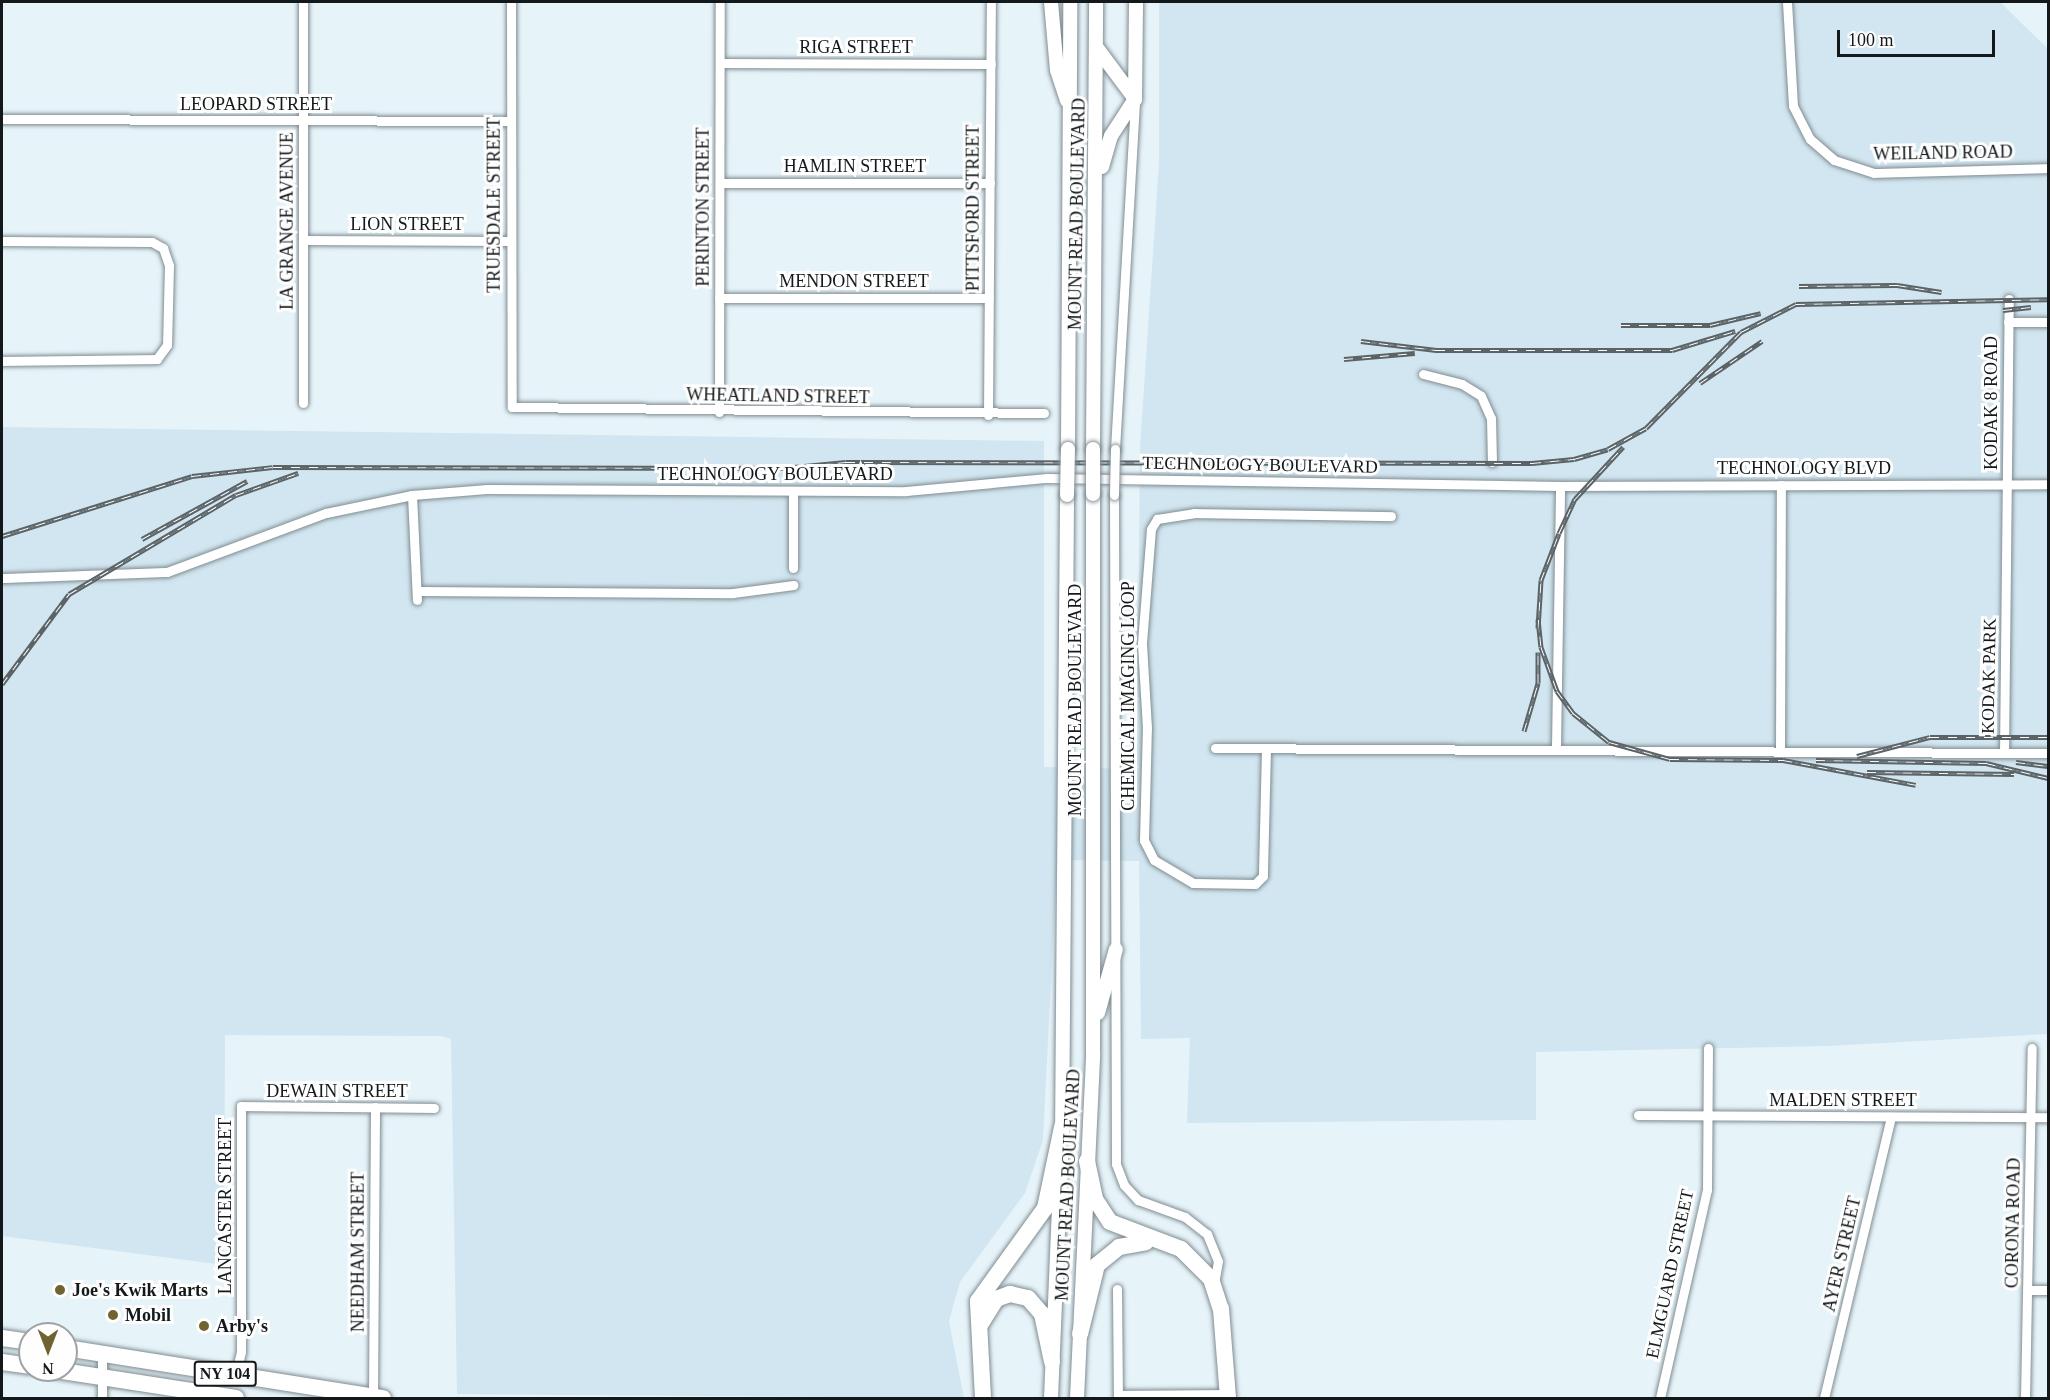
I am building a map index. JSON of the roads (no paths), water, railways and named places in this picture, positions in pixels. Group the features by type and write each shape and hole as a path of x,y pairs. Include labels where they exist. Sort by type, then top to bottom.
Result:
{"highway":[{"path":"983,1398 979,1297 1045,1208 1062,1127"},
{"path":"1087,1161 1106,1219 1123,1231 1165,1243 1191,1256 1214,1283 1221,1309 1228,1396"},
{"path":"1080,1334 1088,1289 1101,1260 1124,1245 1165,1243"},
{"path":"979,1335 992,1302 1010,1294 1024,1296 1042,1314 1052,1362"},
{"path":"2,1338 18,1340"},
{"name":"NY 104","path":"78,1350 378,1398"},
{"path":"2,1362 18,1364"},
{"name":"NY 104","path":"78,1373 236,1398"}],"main road":[{"path":"1051,2 1057,70 1071,111"},
{"name":"MOUNT READ BOULEVARD","path":"1051,1398 1062,1127 1070,2"},
{"name":"MOUNT READ BOULEVARD","path":"1077,1398 1093,1053 1096,2"},
{"path":"1096,202 1103,156 1135,99 1136,2"},
{"path":"1096,47 1135,99"},
{"path":"1093,1053 1116,949"}],"street":[{"name":"LA GRANGE AVENUE","path":"303,2 303,404"},
{"name":"TRUESDALE STREET","path":"511,2 512,407"},
{"name":"PERINTON STREET","path":"719,412 720,2"},
{"name":"PITTSFORD STREET","path":"988,415 991,2"},
{"name":"WEILAND ROAD","path":"1787,2 1793,106 1810,139 1834,160 1874,173 2049,168"},
{"name":"RIGA STREET","path":"721,63 991,64"},
{"path":"1135,99 1114,495 1119,1175 1138,1200 1185,1217 1207,1234 1218,1261 1214,1283"},
{"name":"LEOPARD STREET","path":"2,119 511,121"},
{"name":"HAMLIN STREET","path":"720,183 990,183"},
{"name":"LION STREET","path":"303,240 511,241"},
{"path":"2,241 152,242 166,252 169,288 167,345 157,358 2,361"},
{"name":"MENDON STREET","path":"719,298 988,298"},
{"name":"KODAK 8 ROAD","path":"2007,484 2009,299"},
{"path":"2008,322 2049,322"},
{"path":"1423,374 1462,384 1481,396 1491,418 1492,462"},
{"name":"WHEATLAND STREET","path":"512,407 719,412 988,415 1044,413"},
{"name":"TECHNOLOGY BOULEVARD","path":"2,578 167,572 326,513 412,495 487,489 906,491 1047,478 1560,486"},
{"name":"KODAK PARK","path":"1556,747 2004,753 2007,484"},
{"name":"TECHNOLOGY BLVD","path":"1560,486 2049,484"},
{"path":"1780,751 1781,485"},
{"path":"1215,748 1556,747 1560,486"},
{"path":"793,492 793,568"},
{"path":"412,495 417,596 733,593 793,585"},
{"name":"CHEMICAL IMAGING LOOP","path":"1266,749 1263,876 1255,884 1193,883 1154,860 1144,840 1147,728 1142,634 1151,529 1156,519 1194,513 1391,516"},
{"path":"2004,753 2049,753"},
{"name":"ELMGUARD STREET","path":"1660,1398 1707,1190 1708,1048"},
{"name":"CORONA ROAD","path":"2025,1398 2032,1048"},
{"name":"DEWAIN STREET","path":"241,1107 434,1108"},
{"name":"LANCASTER STREET","path":"235,1376 241,1352 241,1107"},
{"name":"NEEDHAM STREET","path":"375,1107 378,1398"},
{"name":"MALDEN STREET","path":"1638,1115 2049,1117"},
{"name":"AYER STREET","path":"1824,1398 1891,1117"},
{"path":"1117,1289 1118,1397 1228,1396"},
{"path":"2028,1290 2049,1290"},
{"path":"102,1354 102,1398"}],"railway":[{"path":"1799,286 1897,285 1941,292"},
{"path":"2,536 192,476 273,467 784,468 846,462 1532,463 1574,459 1608,449 1646,428 1741,332 1796,304 2048,299"},
{"path":"2003,310 2031,307"},
{"path":"1621,325 1710,325 1761,313"},
{"path":"1361,341 1436,350 1672,350 1735,331"},
{"path":"1700,383 1762,341"},
{"path":"1344,359 1415,353"},
{"path":"1538,628 1541,580 1559,533 1575,499 1623,447"},
{"path":"2,684 69,594 236,495 298,473"},
{"path":"142,539 247,481"},
{"path":"1538,619 1541,647 1557,691 1573,713 1609,742 1670,759 1783,760 1916,785"},
{"path":"1524,731 1538,683 1538,652"},
{"path":"1857,756 1930,737 2048,737"},
{"path":"1816,760 1986,763 2048,778"},
{"path":"2016,762 2048,766"},
{"path":"1867,772 2014,774"}],"place":[{"name":"Joe's Kwik Marts","path":"60,1290"},
{"name":"Mobil","path":"113,1315"},
{"name":"Arby's","path":"204,1326"}]}
